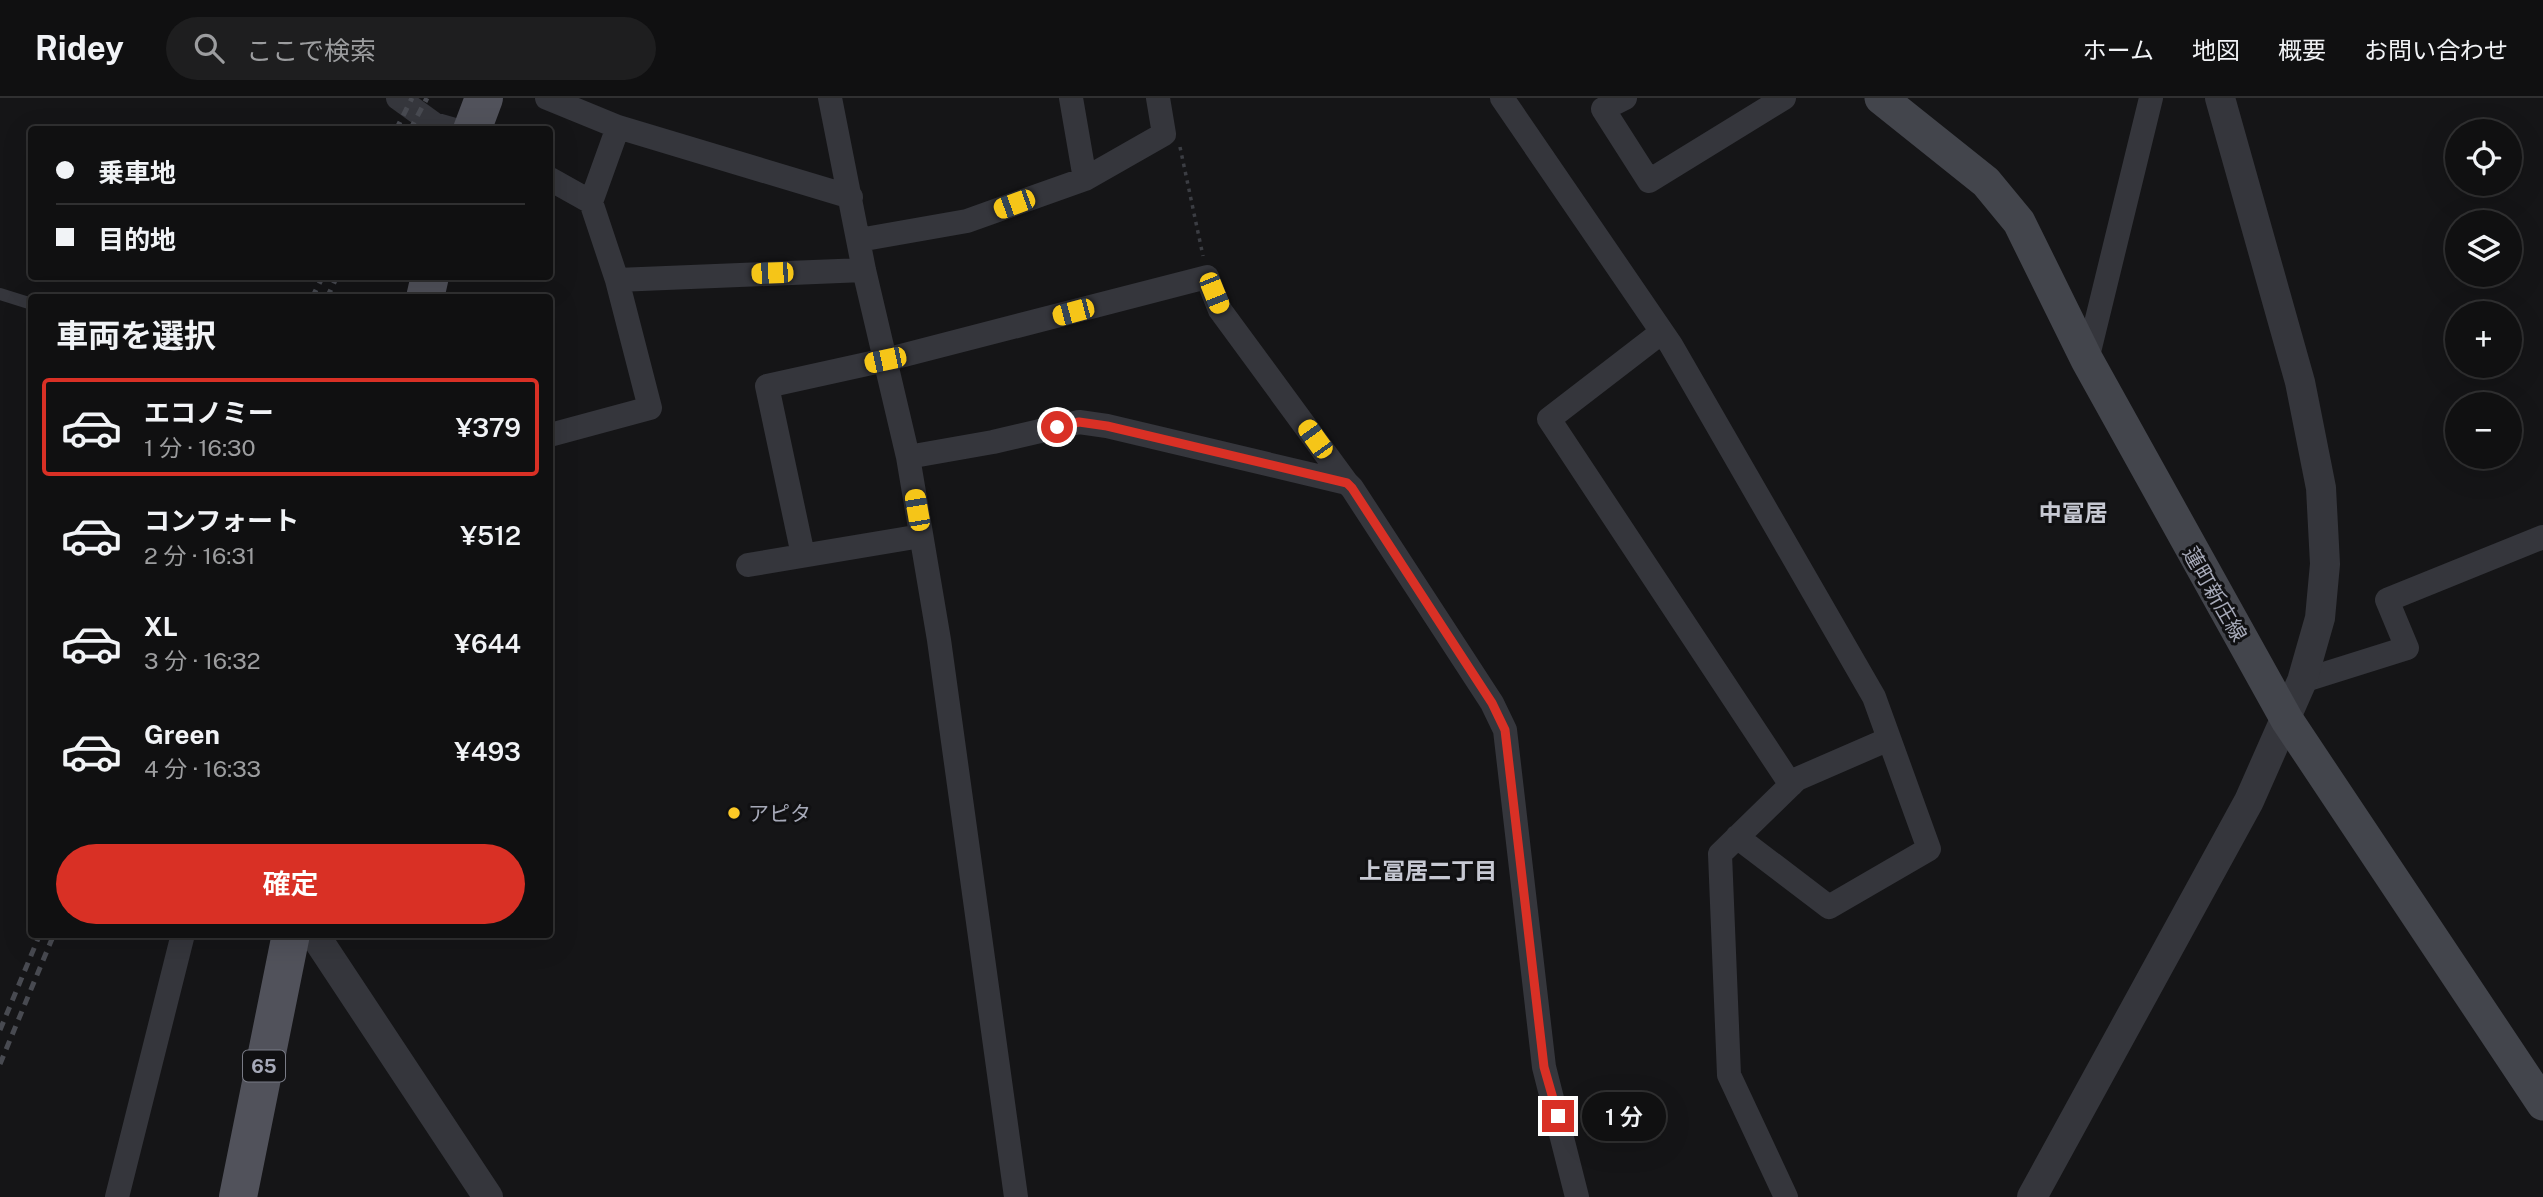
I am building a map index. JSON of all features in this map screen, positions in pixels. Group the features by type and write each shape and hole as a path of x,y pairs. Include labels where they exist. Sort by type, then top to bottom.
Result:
{"main road":[{"path":"474,126 484,98"},
{"name":"蓮町新庄線","path":"1881,98 1986,182 2019,222 2087,360 2287,720 2543,1104"},
{"name":"65","path":"238,1197 290,938"}],"street":[{"path":"398,98 434,124 441,126"},
{"path":"547,98 618,127 851,197"},
{"path":"830,98 864,270 908,457 939,640 1016,1197"},
{"path":"1071,98 1085,178"},
{"path":"859,240 967,221 1085,178 1164,134 1158,98"},
{"path":"1502,98 1662,332 1874,697 1929,849 1829,907 1737,837"},
{"path":"1625,98 1603,109 1649,181 1784,98"},
{"path":"2087,360 2151,98"},
{"path":"2032,1197 2249,802 2302,681 2319,618 2325,564 2321,488 2300,382 2220,98"},
{"path":"553,434 650,408 617,280 591,202 618,127"},
{"path":"553,180 591,202"},
{"path":"617,280 864,270"},
{"path":"803,555 767,386 885,360 1207,277 1220,310 1347,483 1492,703 1505,730 1544,1067 1577,1197"},
{"path":"1662,332 1549,419 1791,785"},
{"path":"908,457 993,442 1079,422 1107,426 1347,483"},
{"path":"748,565 921,536"},
{"path":"2302,681 2407,648 2387,600 2543,537"},
{"path":"1786,1197 1729,1075 1720,853 1797,779 1889,739"},
{"path":"117,1197 182,938"},
{"path":"317,938 488,1197"}],"lane":[{"path":"0,294 28,303"}],"path":[{"path":"1164,134 1179,140 1207,277"}],"railway":[{"path":"398,126 412,98"},
{"path":"412,126 427,98"},
{"path":"314,294 321,280"},
{"path":"329,294 335,280"},
{"path":"0,1030 38,938"},
{"path":"0,1064 52,938"}],"place":[{"name":"アピタ","path":"734,813"}],"district":[{"name":"中冨居","path":"2073,512"},
{"name":"上冨居二丁目","path":"1428,870"}],"route":[{"path":"1057,427 1079,422 1107,426 1347,483 1352,488 1492,703 1505,730 1544,1067 1558,1116"}]}
